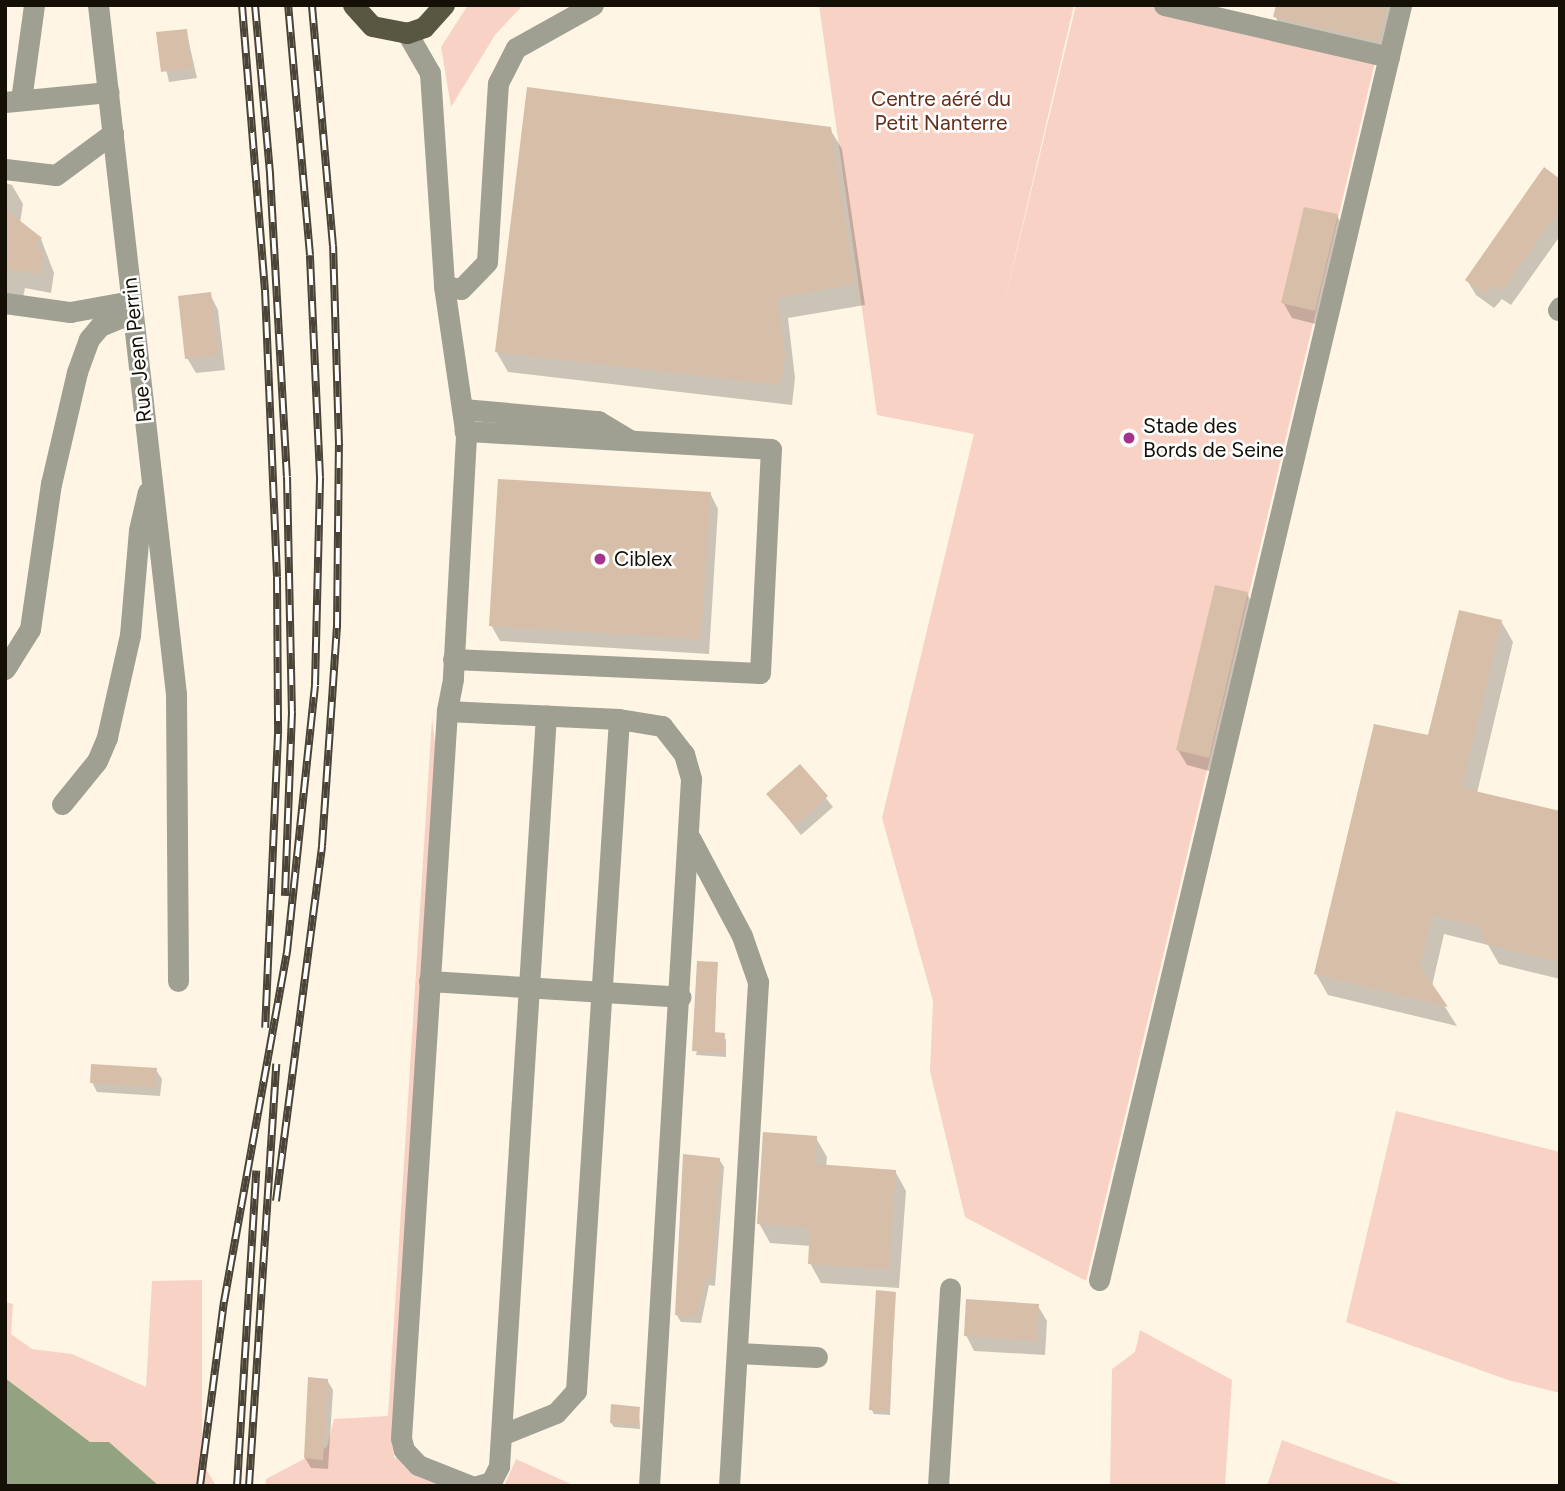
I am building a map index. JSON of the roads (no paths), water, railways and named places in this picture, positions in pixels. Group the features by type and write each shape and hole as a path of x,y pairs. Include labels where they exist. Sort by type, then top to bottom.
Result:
{"main road":[{"path":"353,5 372,26 407,33 424,27 444,5"}],"street":[{"path":"34,5 13,101 109,92"},
{"name":"Rue Jean Perrin","path":"97,5 176,694 178,981"},
{"path":"444,286 461,289 487,262 498,83 516,48 593,5"},
{"path":"1164,5 1389,57"},
{"path":"1099,1280 1401,5"},
{"path":"407,33 430,72 444,286 465,430 453,669 447,711 401,1438 404,1450 418,1465 471,1486"},
{"path":"5,169 56,175 113,133"},
{"path":"5,303 70,312 132,307"},
{"path":"5,669 30,629 51,484 77,372 89,339 100,326 132,307"},
{"path":"463,409 598,421 635,443"},
{"path":"453,669 760,673 771,449 635,443 465,430"},
{"path":"62,804 97,761 107,737 130,635 139,530 151,479"},
{"path":"447,711 619,719 662,726 684,754 691,779 649,1486"},
{"path":"477,1486 491,1482 499,1466 546,715"},
{"path":"501,1435 556,1413 568,1404 576,1391 619,719"},
{"path":"689,836 742,936 758,982 729,1486"},
{"path":"429,981 680,997"},
{"path":"937,1486 950,1288"},
{"path":"737,1353 817,1357"}],"railway":[{"path":"242,5 265,290 277,577 278,734 265,1028"},
{"path":"255,5 270,174 287,477 292,712 285,896"},
{"path":"200,1486 224,1302 287,952 315,685 320,477 310,255 288,5"},
{"path":"276,1201 322,846 337,628 339,445 333,246 312,5"},
{"path":"249,1486 276,1064"},
{"path":"237,1486 256,1171"}],"place":[{"name":"Stade des Bords de Seine","path":"1129,438"},
{"name":"Ciblex","path":"600,559"}],"park label":[{"name":"Centre aéré du Petit Nanterre","path":"941,111"}]}
